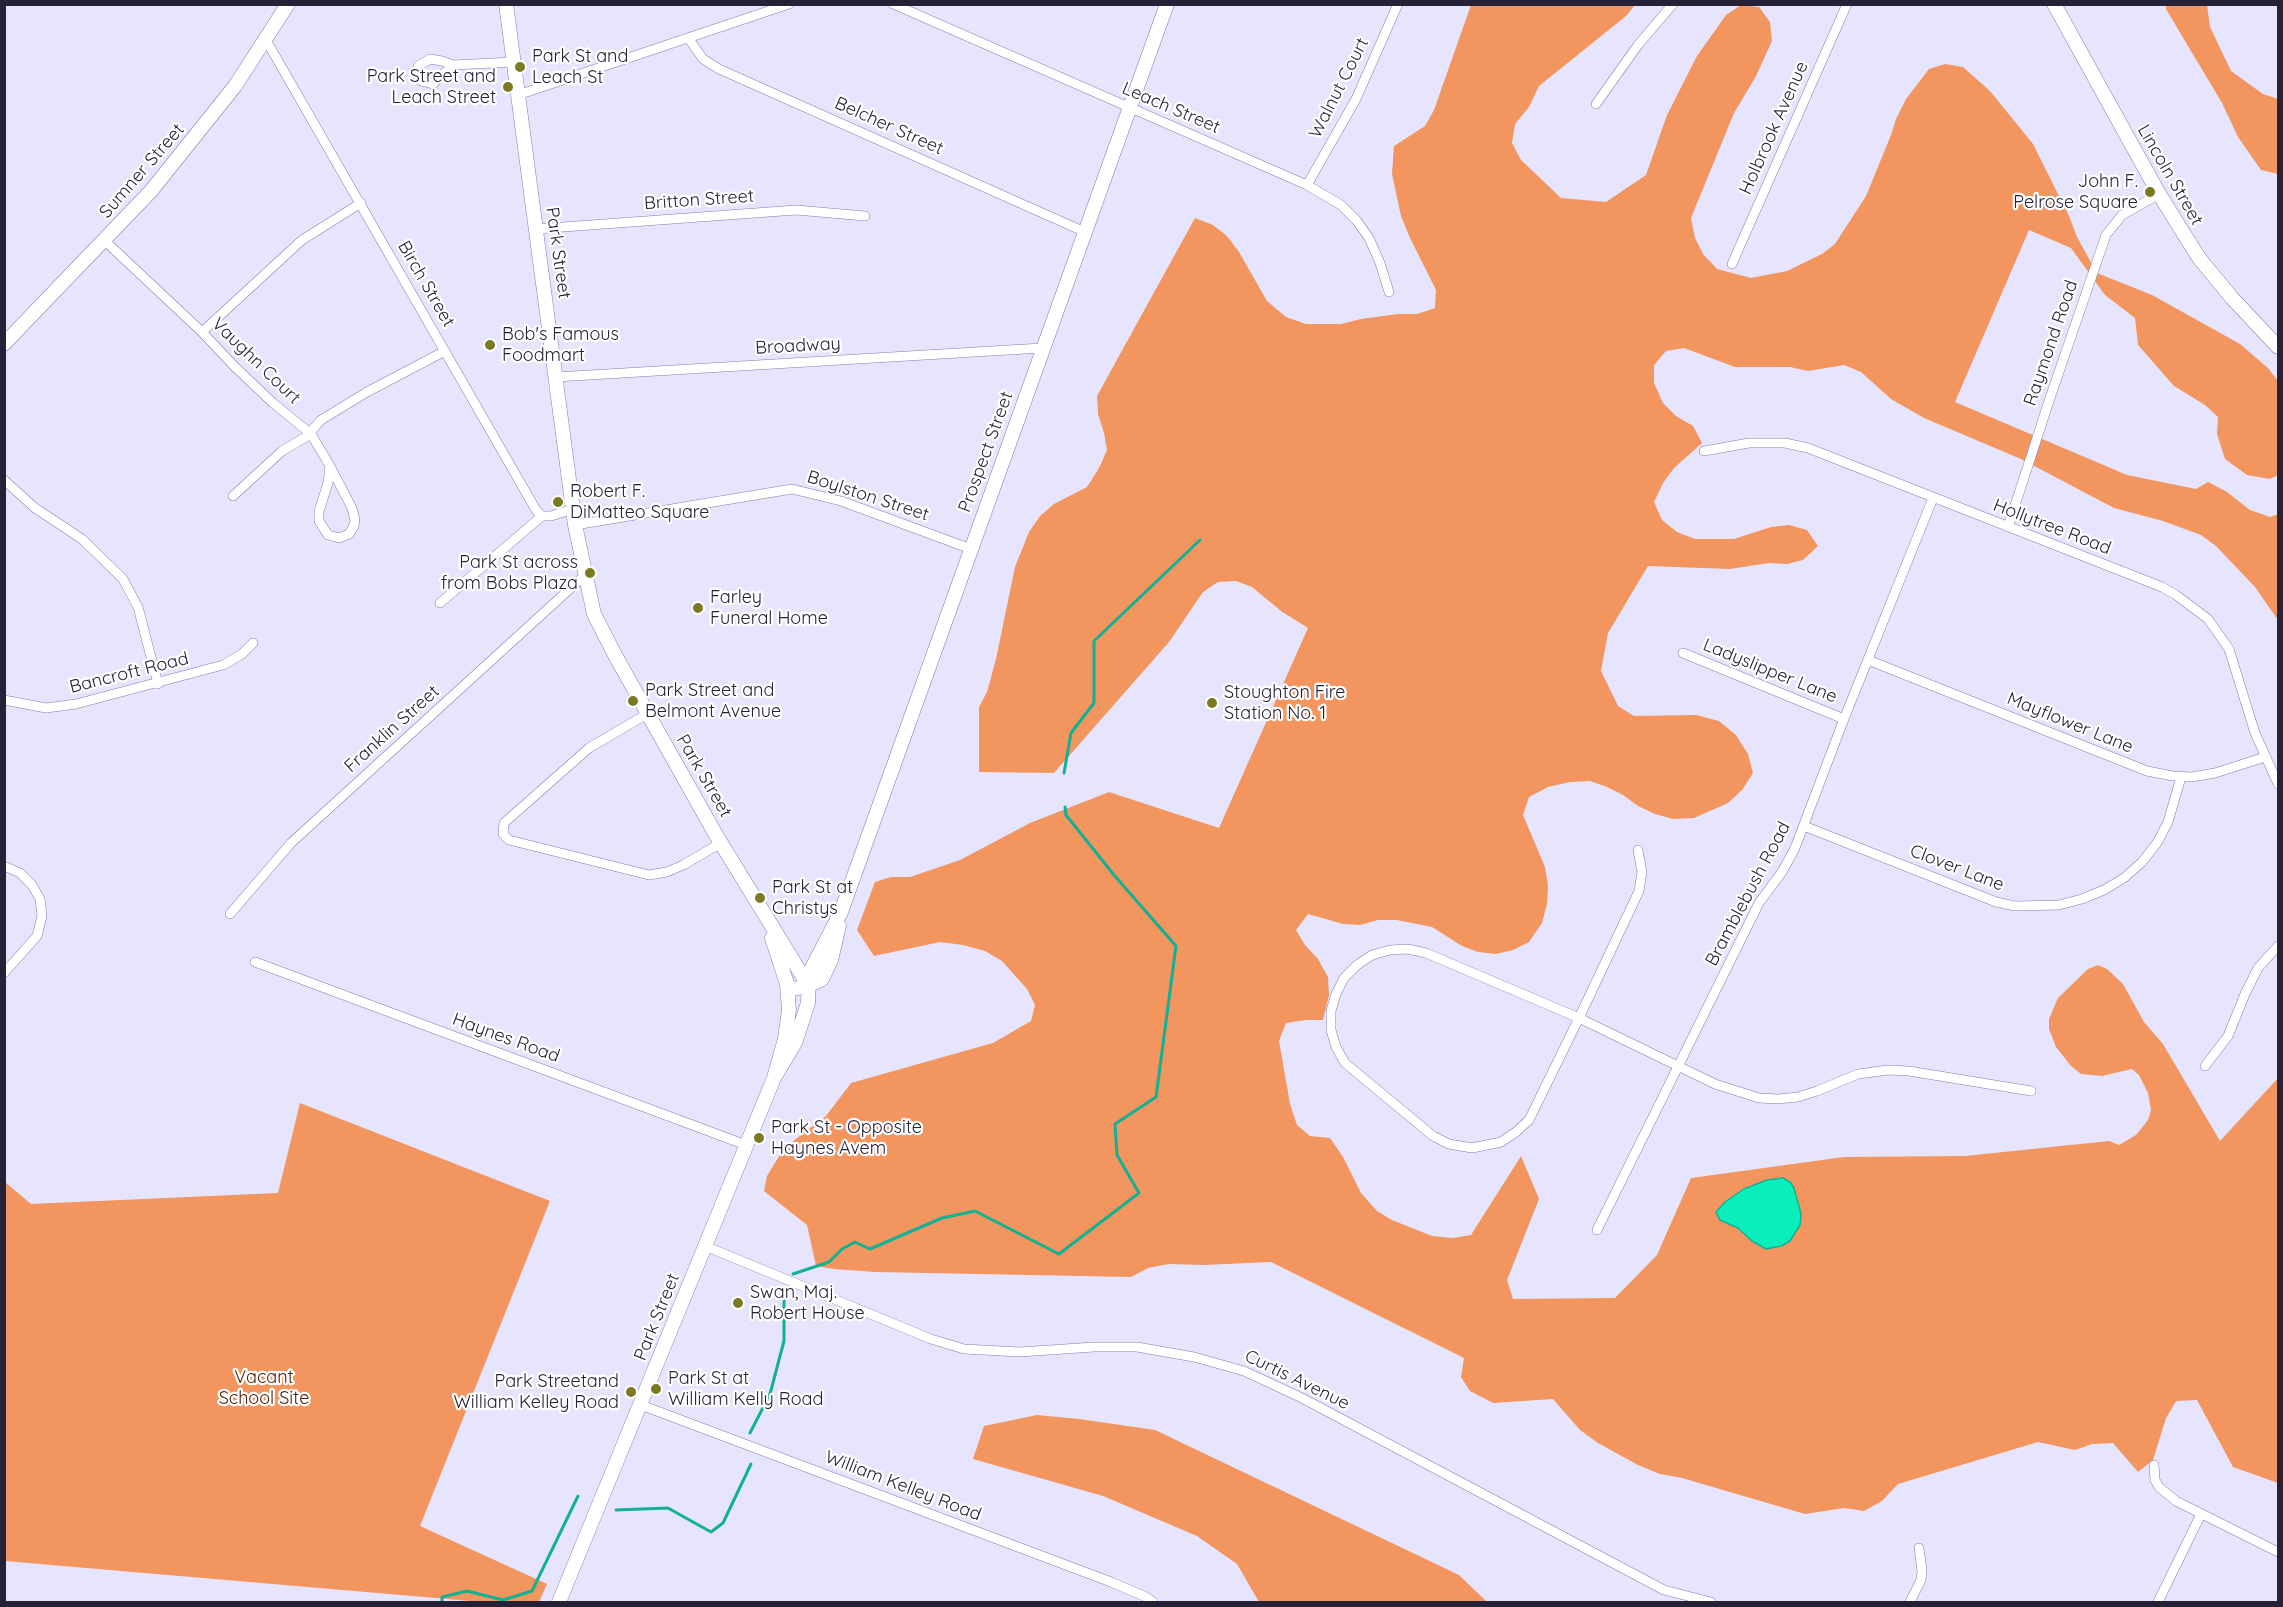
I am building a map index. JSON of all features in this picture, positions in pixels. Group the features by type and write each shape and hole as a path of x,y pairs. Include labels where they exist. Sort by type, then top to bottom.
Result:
{"main road":[{"name":"Sumner Street","path":"4,344 151,191 206,123 266,40 288,4"},
{"name":"Park Street","path":"506,4 575,525 584,576 597,623 752,896 808,980 808,1003 795,1043 774,1078 559,1602"},
{"name":"Prospect Street","path":"841,912 808,980 822,979 831,960 841,912 1167,4"},
{"name":"Lincoln Street","path":"2054,4 2159,194 2199,258 2232,298 2278,347"},
{"name":"Park Street","path":"752,896 771,936 788,990 787,1026 774,1078"},
{"name":"Prospect Street","path":"802,960 814,956 824,944"},
{"name":"Park Street","path":"788,951 802,960"},
{"path":"788,990 808,980"}],"street":[{"path":"518,95 789,4"},
{"name":"Leach Street","path":"893,4 1307,185 1341,205 1357,221 1369,238 1389,292"},
{"name":"Walnut Court","path":"1307,185 1356,99 1398,4"},
{"path":"1596,104 1638,45 1673,4"},
{"name":"Holbrook Avenue","path":"1732,264 1847,4"},
{"name":"Belcher Street","path":"689,39 703,59 719,69 1085,232"},
{"name":"Birch Street","path":"266,40 542,516"},
{"path":"453,65 514,62"},
{"name":"Raymond Road","path":"2008,527 2106,235 2122,215 2159,194"},
{"path":"202,332 302,240 361,203"},
{"name":"Britton Street","path":"536,229 796,210 865,216"},
{"name":"Vaughn Court","path":"105,241 202,332 265,396 311,434 330,466 352,508 354,526 349,534 339,538 328,535 319,521 319,511 328,483 330,466"},
{"name":"Broadway","path":"556,377 1042,348"},
{"path":"232,496 282,451 311,434 315,425 321,420 367,392 445,351"},
{"name":"Hollytree Road","path":"1704,452 1749,443 1797,445 2162,587 2201,613 2220,633 2229,649 2255,733 2278,784"},
{"path":"4,480 35,508 82,538 123,579 138,607 158,684"},
{"name":"Boylston Street","path":"575,525 792,489 841,501 971,549"},
{"name":"Bramblebush Road","path":"1597,1230 1759,903 1790,859 1933,498"},
{"path":"440,603 542,516 551,516 573,509"},
{"name":"Franklin Street","path":"230,914 291,843 584,576"},
{"name":"Bancroft Road","path":"4,700 40,707 60,707 158,684 224,665 242,654 253,643"},
{"name":"Ladyslipper Lane","path":"1683,653 1844,718"},
{"name":"Mayflower Lane","path":"1868,660 2147,771 2181,777 2215,773 2265,757"},
{"path":"647,714 589,748 504,823 503,834 509,840 649,875 667,872 683,865 721,843"},
{"name":"Clover Lane","path":"1804,826 1996,902 2015,906 2059,905 2082,900 2104,890 2124,878 2142,862 2157,843 2169,822 2181,777"},
{"path":"1638,850 1642,872 1639,891 1579,1018 1528,1120 1516,1132 1501,1142 1472,1148 1449,1144 1432,1136 1353,1071 1338,1053 1331,1024 1335,994 1348,973 1372,955 1402,948 1434,956 1579,1018 1738,1092 1767,1098 1806,1095 1858,1074 1888,1070 1909,1071 2031,1091"},
{"path":"4,866 17,871 30,881 38,896 42,912 37,936 4,973"},
{"path":"2205,1066 2228,1036 2258,968 2278,946"},
{"name":"Haynes Road","path":"255,963 746,1145"},
{"name":"Curtis Avenue","path":"705,1246 931,1339 964,1349 1020,1353 1094,1347 1137,1347 1194,1357 1244,1371 1302,1398 1664,1590 1711,1602"},
{"name":"William Kelley Road","path":"640,1405 1111,1582 1153,1602"},
{"path":"2154,1465 2155,1480 2159,1487 2176,1501 2278,1552"},
{"path":"2158,1602 2201,1514"},
{"path":"1910,1602 1921,1580 1919,1548"}],"green space":[{"path":"1471,5 1635,5 1626,16 1539,86 1529,107 1515,124 1512,143 1521,160 1561,198 1606,202 1646,175 1667,115 1697,56 1726,15 1741,5 1759,7 1770,22 1772,41 1756,76 1734,113 1691,218 1695,238 1703,254 1717,269 1751,278 1787,271 1822,254 1835,244 1866,196 1906,99 1929,69 1945,64 1963,67 1990,91 2033,144 2077,237 2097,273 2152,295 2240,344 2268,368 2278,381 2278,475 2270,479 2247,475 2225,459 2217,434 2218,417 2205,405 2174,386 2138,345 2135,318 2105,295 2071,248 2029,230 1955,402 2127,475 2196,489 2208,482 2227,492 2250,510 2270,517 2278,514 2278,620 2255,587 2216,546 2201,535 2163,521 2114,508 2021,459 1924,418 1891,399 1861,372 1844,365 1808,371 1790,367 1735,367 1684,348 1666,351 1654,365 1654,383 1663,403 1676,416 1693,426 1702,443 1674,468 1663,483 1654,502 1662,520 1677,532 1695,539 1734,539 1771,527 1789,525 1807,530 1818,546 1803,560 1787,564 1769,563 1730,569 1648,566 1608,633 1601,671 1618,706 1634,716 1696,715 1719,721 1736,735 1748,754 1753,773 1742,790 1728,803 1694,818 1673,819 1655,814 1638,806 1623,795 1590,781 1570,782 1548,787 1529,797 1523,815 1545,867 1548,885 1547,904 1542,923 1529,942 1513,950 1496,954 1478,952 1462,946 1432,927 1397,920 1378,920 1360,925 1343,924 1308,914 1296,930 1305,945 1318,959 1328,977 1329,995 1323,1020 1286,1023 1279,1041 1290,1104 1297,1125 1310,1136 1330,1138 1343,1157 1361,1193 1377,1211 1392,1220 1432,1236 1453,1238 1471,1235 1521,1156 1539,1199 1507,1280 1513,1299 1615,1298 1657,1255 1691,1178 1844,1157 1965,1156 2109,1141 2119,1145 2136,1135 2148,1120 2151,1110 2148,1093 2139,1075 2132,1069 2102,1076 2081,1074 2071,1066 2056,1047 2049,1029 2049,1019 2058,998 2088,969 2098,965 2107,969 2123,984 2144,1022 2163,1044 2220,1141 2278,1078 2278,1483 2233,1467 2197,1400 2176,1401 2166,1418 2153,1460 2138,1472 2113,1443 2092,1444 2075,1450 2038,1442 1898,1484 1882,1501 1864,1511 1844,1508 1805,1514 1682,1478 1660,1474 1638,1465 1598,1443 1580,1430 1553,1399 1493,1403 1470,1391 1461,1377 1464,1358 1271,1262 1169,1264 1148,1268 1131,1277 875,1272 834,1269 816,1266 807,1225 764,1191 767,1176 784,1148 826,1116 851,1083 993,1043 1031,1021 1035,1005 1027,989 1002,961 985,951 940,942 874,956 857,930 875,882 891,877 910,877 960,860 1030,823 1109,792 1219,828 1308,628 1281,611 1252,587 1236,581 1218,582 1203,592 1169,642 1054,773 979,772 979,707 987,692 996,659 1015,567 1029,532 1040,516 1054,504 1087,487 1099,468 1107,450 1098,414 1097,396 1195,218 1213,225 1227,236 1239,252 1267,301 1286,317 1306,324 1341,324 1398,314 1417,314 1435,308 1436,290 1401,216 1392,174 1394,146 1425,126 1434,110"},
{"path":"2166,5 2207,5 2210,27 2231,71 2263,94 2278,99 2278,174 2261,170 2238,137 2222,103 2166,9"},
{"name":"Vacant School Site","path":"300,1103 550,1201 420,1526 547,1584 539,1602 482,1602 5,1561 5,1182 31,1204 278,1193"},
{"path":"1037,1415 1155,1430 1459,1575 1487,1602 1259,1602 1237,1564 1197,1536 1103,1496 973,1459 984,1426"}],"shaded area":[{"path":"1783,1178 1794,1188 1801,1214 1800,1225 1790,1241 1781,1246 1766,1249 1752,1241 1738,1228 1720,1220 1716,1212 1725,1202 1744,1189 1767,1180"}],"waterway":[{"path":"1064,773 1071,733 1094,703 1094,641 1200,540"},
{"path":"793,1274 829,1262 842,1249 855,1242 870,1249 942,1218 975,1211 1059,1254 1139,1193 1117,1155 1115,1124 1156,1097 1176,946 1114,875 1066,815 1065,807"},
{"path":"750,1433 770,1394 784,1341 784,1292"},
{"path":"616,1510 668,1508 711,1532 723,1523 751,1464"},
{"path":"442,1602 442,1597 467,1591 503,1600 532,1591 578,1496"}],"place":[{"name":"Park St and Leach St","path":"520,67"},
{"name":"Park Street and Leach Street","path":"508,87"},
{"name":"John F. Pelrose Square","path":"2150,192"},
{"name":"Bob's Famous Foodmart","path":"490,345"},
{"name":"Robert F. DiMatteo Square","path":"558,502"},
{"name":"Park St across from Bobs Plaza","path":"590,573"},
{"name":"Farley Funeral Home","path":"698,608"},
{"name":"Park Street and Belmont Avenue","path":"633,701"},
{"name":"Stoughton Fire Station No. 1","path":"1212,703"},
{"name":"Park St at Christys","path":"760,898"},
{"name":"Park St - Opposite Haynes Avem","path":"759,1138"},
{"name":"Swan, Maj. Robert House","path":"738,1303"},
{"name":"Park St at William Kelly Road","path":"656,1389"},
{"name":"Park Streetand William Kelley Road","path":"631,1392"}]}
